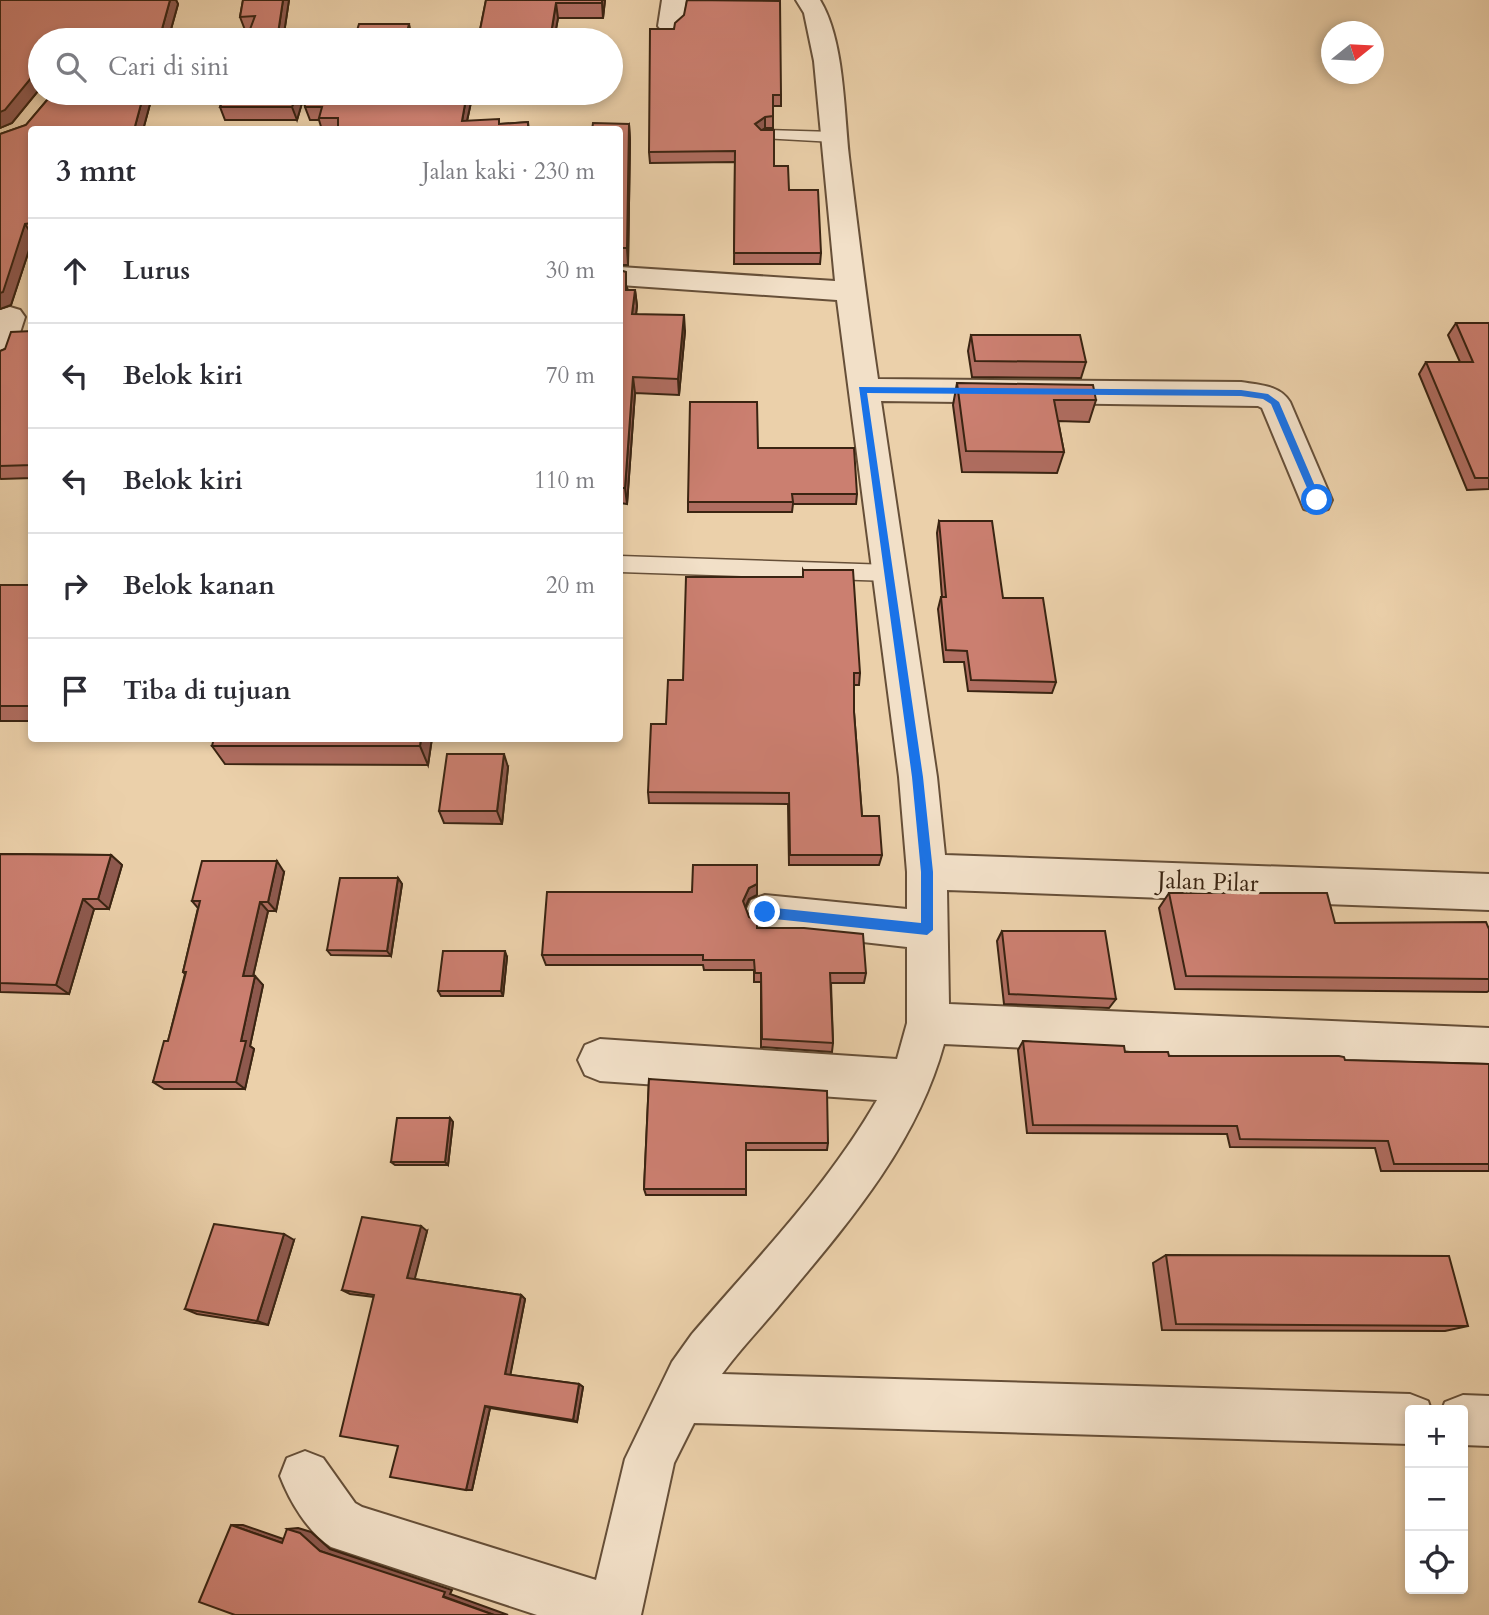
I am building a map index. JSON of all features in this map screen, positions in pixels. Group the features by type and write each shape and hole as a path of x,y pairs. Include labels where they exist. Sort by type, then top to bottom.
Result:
{"street":[{"path":"670,26 674,0"},
{"path":"305,1476 337,1521 349,1529 614,1614 642,1485 660,1435 680,1398 709,1351 844,1192 868,1159 912,1081 928,1023 927,872 918,777 849,291 826,61 816,13 808,0"},
{"path":"623,276 849,291"},
{"path":"0,354 14,317"},
{"path":"862,390 1241,393 1265,396 1275,402 1317,500"},
{"name":"Jalan Pilar","path":"927,872 1489,892"},
{"path":"765,912 927,930"},
{"path":"928,1023 1489,1049"},
{"path":"600,1060 912,1081"},
{"path":"680,1398 1405,1419"},
{"path":"1468,1420 1489,1421"}],"lane":[{"path":"766,135 834,137"},
{"path":"623,564 890,573"}],"building":[{"path":"0,0 170,0 162,28 28,28 28,82 5,110 0,112"},
{"path":"243,0 283,0 279,28 250,28 255,16 240,17"},
{"path":"486,0 602,0 602,3 556,3 552,28 480,28"},
{"path":"687,0 780,1 781,95 773,95 773,116 765,117 755,124 761,130 774,130 774,166 788,166 789,190 818,190 821,253 734,253 735,151 649,152 650,29 674,29 675,23 684,15"},
{"path":"359,24 409,24 408,28 358,28"},
{"path":"43,105 141,105 135,126 28,126 28,224 25,224 3,292 0,293 0,134 26,125"},
{"path":"221,105 293,105 292,107 220,107"},
{"path":"465,105 462,121 499,119 499,124 528,122 528,126 338,126 338,118 319,118 322,107 305,107"},
{"path":"593,123 629,124 627,248 623,248 623,126 593,126"},
{"path":"623,271 626,272 626,290 635,290 632,314 684,315 678,379 633,377 625,488"},
{"path":"1456,323 1489,323 1489,478 1475,478 1426,362 1473,362"},
{"path":"28,331 28,465 0,466 0,351 5,349 11,332"},
{"path":"971,335 1080,335 1086,362 975,361"},
{"path":"957,383 1093,385 1096,400 1054,400 1064,452 966,451"},
{"path":"690,402 757,402 758,448 854,448 857,494 792,494 793,502 688,502"},
{"path":"939,521 992,521 1003,598 1043,598 1056,682 971,680 967,651 946,650 941,597 946,597"},
{"path":"803,570 853,570 860,673 854,673 854,712 862,816 879,816 882,855 790,855 789,793 648,792 651,724 666,724 668,680 683,680 686,577 803,577"},
{"path":"0,585 28,585 28,706 0,706"},
{"path":"213,742 420,742 420,746 212,746"},
{"path":"447,754 504,754 497,811 439,811"},
{"path":"0,854 111,855 98,899 83,899 56,985 0,983"},
{"path":"202,861 277,861 268,902 260,902 243,976 255,976 241,1041 246,1041 236,1082 153,1082 164,1041 168,1041 186,972 183,972 200,901 192,901"},
{"path":"693,865 757,865 757,884 749,888 743,901 749,917 757,921 757,928 804,928 863,934 866,973 830,973 833,1043 762,1039 761,973 755,973 754,960 703,960 703,955 542,955 547,892 692,892"},
{"path":"340,878 398,878 387,951 327,950"},
{"path":"1169,893 1327,893 1335,923 1486,922 1489,929 1489,979 1186,976"},
{"path":"1002,931 1105,931 1116,999 1009,994"},
{"path":"443,951 505,951 501,991 438,991"},
{"path":"1023,1041 1124,1046 1125,1052 1168,1052 1169,1056 1339,1056 1345,1060 1489,1064 1489,1164 1394,1164 1388,1141 1240,1139 1237,1126 1033,1125"},
{"path":"649,1079 827,1091 828,1143 746,1143 746,1189 644,1189"},
{"path":"397,1118 450,1118 445,1162 391,1162"},
{"path":"362,1217 421,1226 407,1278 521,1295 505,1374 579,1384 573,1420 485,1406 466,1490 390,1477 398,1446 340,1436 374,1295 342,1290"},
{"path":"214,1224 284,1234 257,1321 185,1309"},
{"path":"1166,1255 1449,1256 1468,1326 1176,1324"},
{"path":"231,1525 282,1543 287,1529 300,1533 320,1551 445,1592 443,1597 494,1615 235,1615 199,1602"}],"route":[{"path":"765,912 927,930 927,872 918,777 862,390 1253,393 1275,402 1317,500"}]}
